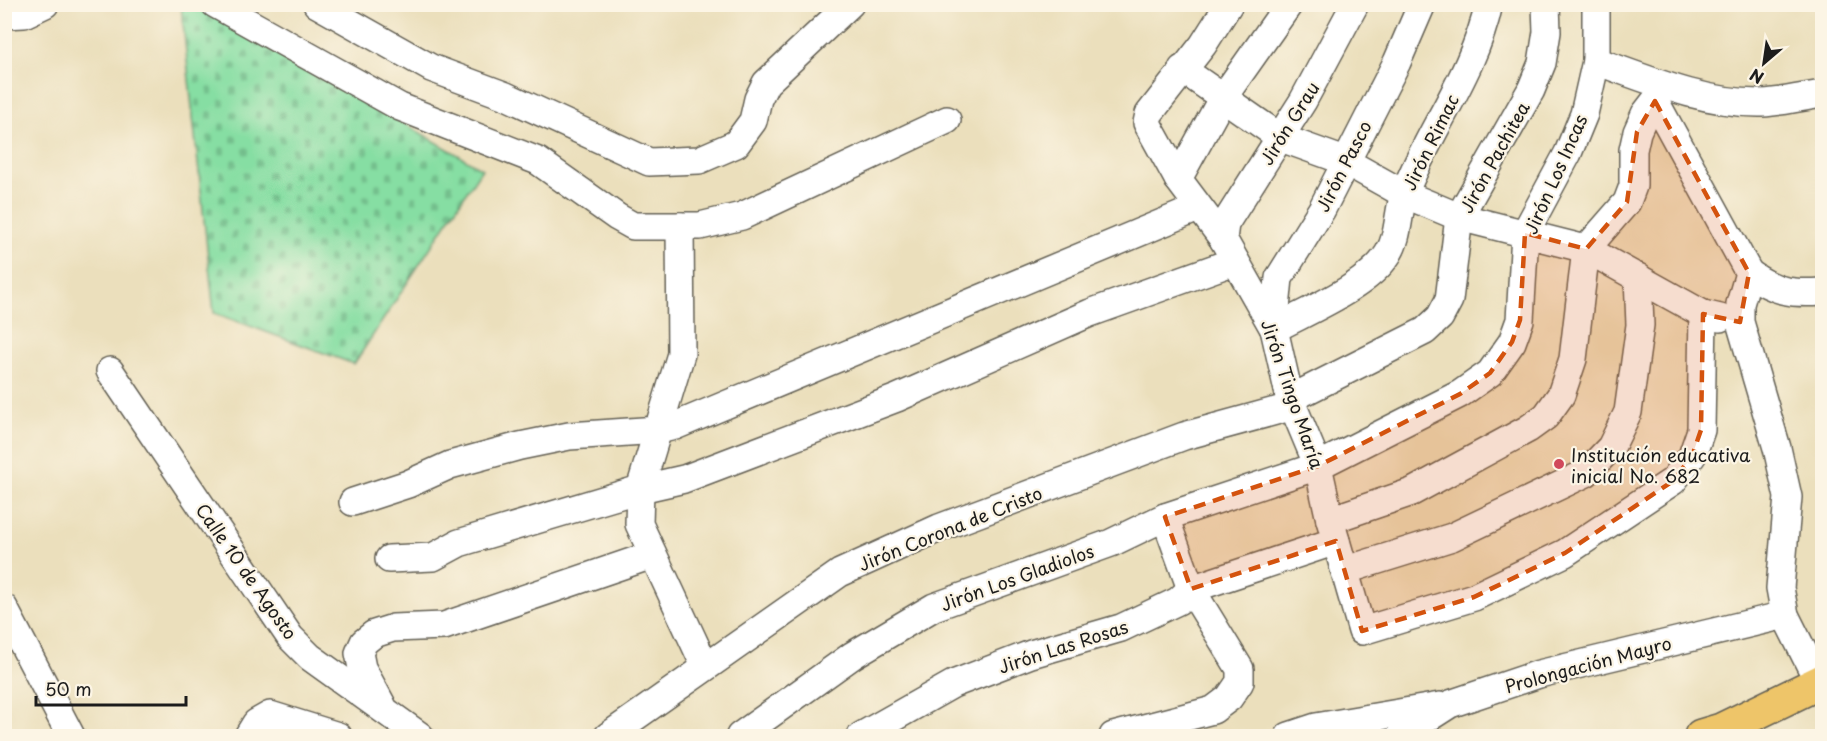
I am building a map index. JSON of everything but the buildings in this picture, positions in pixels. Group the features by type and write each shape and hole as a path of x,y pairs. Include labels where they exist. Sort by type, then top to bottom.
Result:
{"highway":[{"path":"1701,736 1721,730 1821,682"}],"street":[{"path":"4,15 24,14 45,4"},
{"path":"215,4 400,107 538,161 616,217 633,226 714,224 741,216 947,120"},
{"path":"317,4 431,68 506,96 649,162 699,160 736,144 753,121 758,99 766,83 850,4"},
{"path":"1229,4 1203,45 1182,69 1281,138 1345,161 1404,194 1459,217 1586,249 1703,314 1740,322"},
{"path":"1178,179 1222,99 1289,4"},
{"name":"Jirón Grau","path":"1229,250 1225,224 1281,138 1323,67 1355,4"},
{"name":"Jirón Pasco","path":"1274,329 1279,278 1322,209 1402,52 1422,4"},
{"name":"Jirón Rimac","path":"1274,329 1362,280 1388,254 1398,233 1404,194 1482,38 1489,4"},
{"name":"Jirón Pachitea","path":"1290,399 1425,332 1440,317 1449,300 1459,217 1531,90 1542,63 1547,32 1546,4"},
{"name":"Jirón Los Incas","path":"1318,466 1460,394 1490,374 1512,342 1520,320 1525,233 1568,153 1584,114 1596,61 1596,4"},
{"path":"1596,61 1662,85 1718,100 1763,103 1822,94"},
{"name":"Jirón Tingo María","path":"1182,69 1149,114 1147,123 1178,179 1229,250 1274,329 1290,399 1318,466 1333,531 1362,631 1474,597 1564,553 1673,481 1692,456 1701,430 1703,314"},
{"path":"1586,249 1627,202 1633,186 1633,150 1637,132 1645,114 1655,101 1749,273 1770,288 1786,292 1822,292"},
{"path":"353,502 408,484 450,465 520,446 569,436 658,430 675,426 1198,208"},
{"path":"680,226 681,354 640,489 639,524 705,666"},
{"name":"Jirón Las Rosas","path":"861,736 953,684 1031,654 1121,628 1178,601 1191,589 1333,531 1412,492 1528,429 1546,416 1561,395 1573,359 1586,249"},
{"path":"389,559 433,557 459,543 640,489 684,479 897,398 1229,250"},
{"path":"1749,273 1740,304 1740,322 1777,448 1788,497 1780,588 1785,615 1821,682"},
{"path":"1346,570 1452,537 1586,473 1611,447 1628,412 1640,324 1638,277"},
{"name":"Calle 10 de Agosto","path":"110,371 290,637 310,657 420,736"},
{"name":"Jirón Corona de Cristo","path":"608,736 840,573 909,541 1184,436 1283,409 1290,399"},
{"name":"Jirón Los Gladiolos","path":"741,736 853,655 934,607 1111,543 1165,517 1318,466"},
{"path":"1113,736 1213,710 1229,698 1240,682 1240,669 1191,589 1165,517"},
{"path":"386,712 370,686 359,653 364,642 374,634 393,628 444,626 652,555"},
{"path":"5,615 72,736"},
{"name":"Prolongación Mayro","path":"1400,736 1450,704 1539,674 1785,615"},
{"path":"1289,736 1316,727 1450,704"},
{"path":"248,736 256,723 270,715 338,736"}],"highlighted area":[{"path":"1655,101 1749,273 1740,322 1703,314 1701,430 1692,456 1673,481 1565,553 1474,597 1362,631 1336,541 1191,589 1165,517 1318,466 1460,394 1490,373 1512,342 1520,320 1525,233 1586,249 1627,202 1637,132"}],"green space":[{"path":"181,5 203,5 482,169 354,364 214,313"}],"place":[{"name":"Institución educativa inicial No. 682","path":"1559,464"}]}
